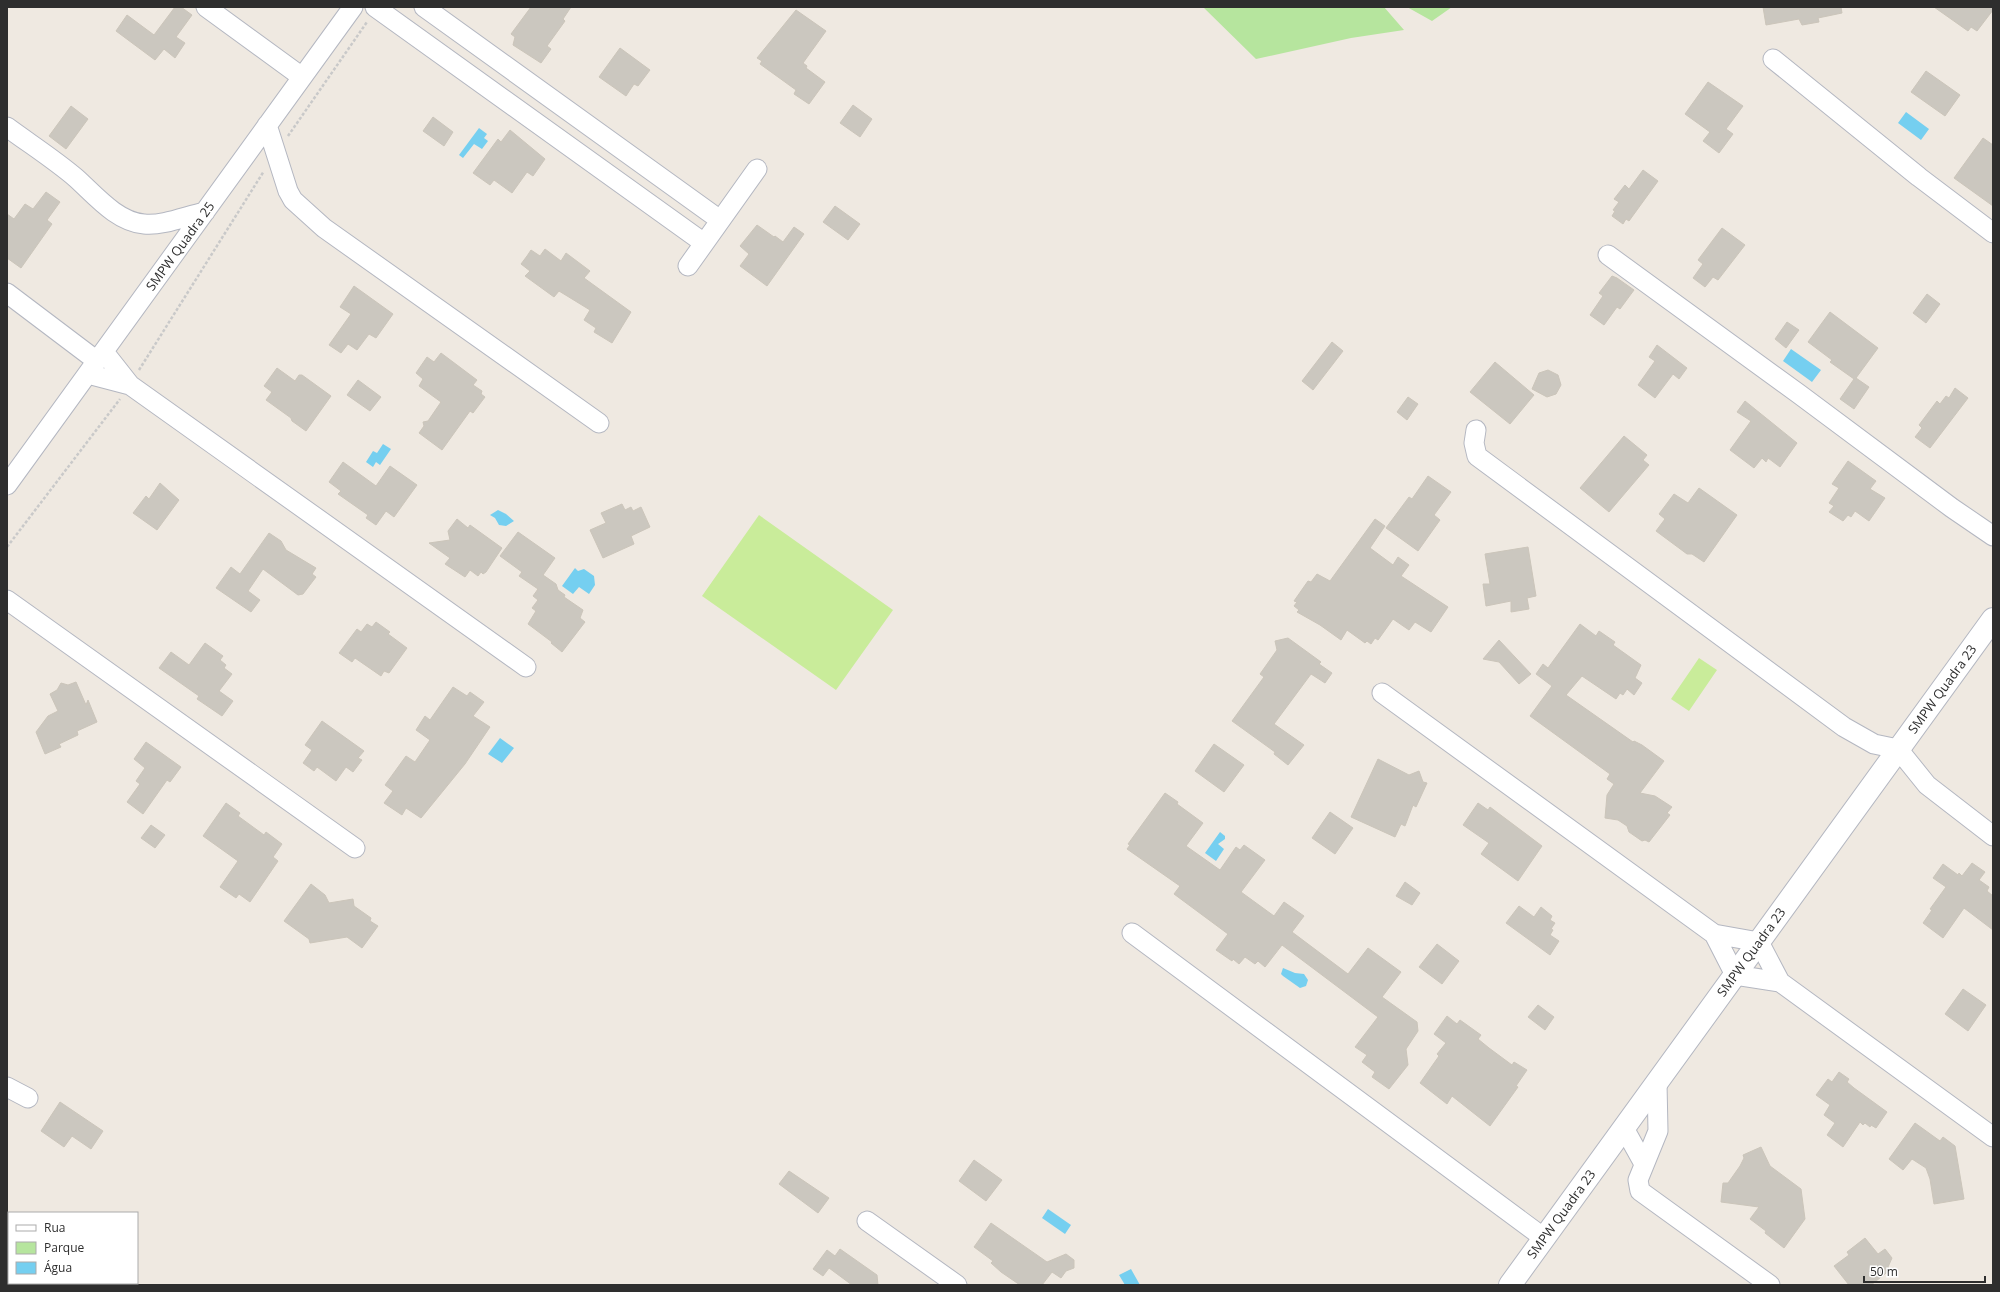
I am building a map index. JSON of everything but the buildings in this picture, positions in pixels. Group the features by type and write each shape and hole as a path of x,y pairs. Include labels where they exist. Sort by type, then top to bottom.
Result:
{"street":[{"path":"206,7 302,77"},
{"name":"SMPW Quadra 25","path":"7,486 353,7"},
{"path":"424,7 720,220"},
{"path":"376,8 704,243"},
{"path":"425,43 442,20"},
{"path":"1773,59 1913,173 1993,233"},
{"path":"567,145 584,122"},
{"path":"267,125 290,196 324,228 599,423"},
{"path":"7,127 76,178 89,191 124,218 145,224 151,224 204,212"},
{"path":"688,266 758,169"},
{"path":"1608,255 1952,508 1993,536"},
{"path":"7,293 96,362 526,667"},
{"path":"96,362 130,385"},
{"path":"1476,430 1474,443 1477,456 1844,727 1874,744 1898,749 1927,785 1993,836"},
{"path":"7,600 355,848"},
{"name":"SMPW Quadra 23","path":"1510,1285 1993,619"},
{"path":"1382,693 1714,934 1758,942 1780,982 1993,1138"},
{"path":"1132,933 1544,1238"},
{"path":"1714,934 1735,975 1780,982"},
{"path":"1657,1083 1658,1131 1638,1180 1640,1192 1770,1285"},
{"path":"7,1087 28,1098"},
{"path":"1624,1128 1644,1164"},
{"path":"867,1221 957,1285"}],"path":[{"path":"7,547 130,385 276,152 376,8"}],"green space":[{"path":"1203,7 1384,7 1404,30 1351,38 1256,59"},
{"path":"1407,7 1452,7 1432,21"},
{"path":"759,515 893,610 836,690 702,596"},
{"path":"1699,658 1717,670 1689,711 1671,699"}],"water":[{"path":"1906,112 1929,129 1921,140 1898,123"},
{"path":"479,128 487,134 484,138 488,141 482,149 474,144 463,158 459,155"},
{"path":"1791,349 1821,370 1812,382 1783,361"},
{"path":"383,444 391,449 380,465 376,462 373,467 366,462 373,451 377,453"},
{"path":"498,510 506,514 514,521 506,526 499,525 495,518 490,515"},
{"path":"575,568 578,571 584,569 594,576 595,585 589,594 579,587 573,594 562,586"},
{"path":"500,738 514,748 502,763 488,754"},
{"path":"1220,832 1225,836 1225,839 1218,844 1224,849 1216,861 1205,853"},
{"path":"1283,968 1295,973 1304,974 1308,980 1306,986 1300,988 1283,976 1281,974"},
{"path":"1048,1209 1071,1225 1065,1234 1042,1218"},
{"path":"1131,1269 1140,1285 1125,1285 1119,1275"}]}
